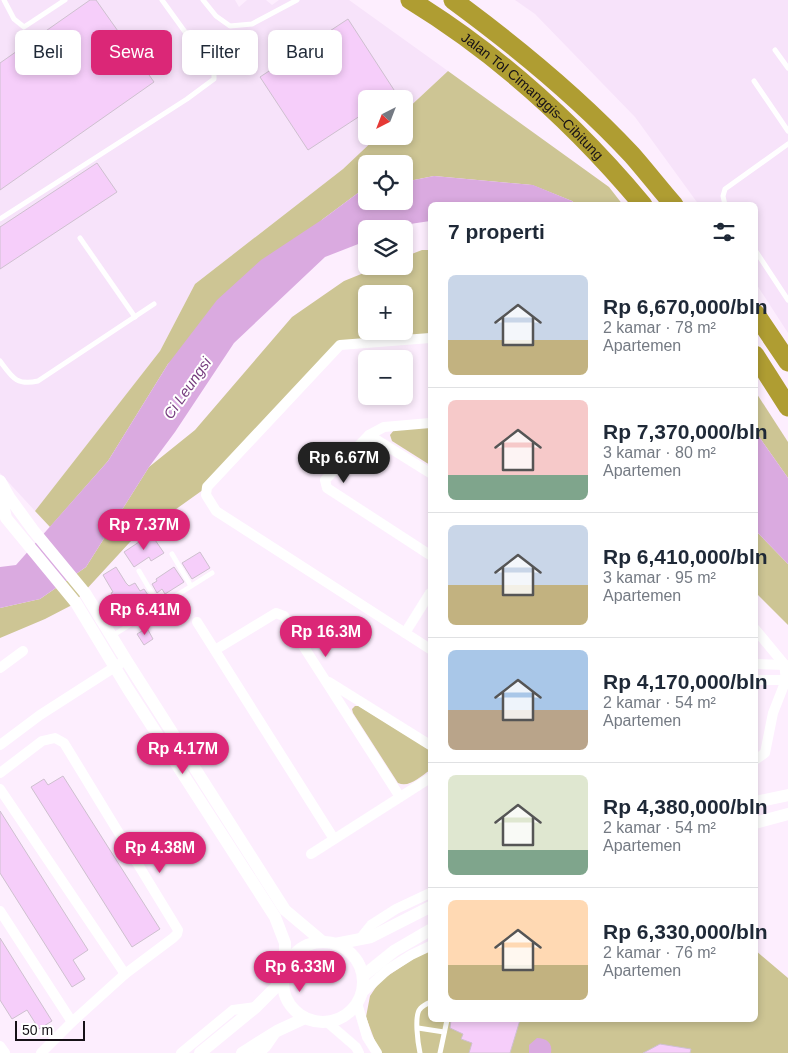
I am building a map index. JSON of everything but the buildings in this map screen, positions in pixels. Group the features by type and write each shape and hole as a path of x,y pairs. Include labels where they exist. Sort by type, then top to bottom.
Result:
{"highway":[{"name":"Jalan Tol Cimanggis–Cibitung","path":"410,0 490,56 557,114 616,172 641,202"},
{"name":"Jalan Tol Cimanggis–Cibitung","path":"453,0 504,37 571,95 632,156 671,202"},
{"path":"758,317 788,362"},
{"path":"758,359 788,407"}],"street":[{"path":"428,338 340,345 207,486 206,495 216,511 428,648"},
{"path":"428,423 384,427 369,435 325,480 327,488 428,554"},
{"path":"369,435 428,472"},
{"path":"0,481 33,530 85,592 285,910 329,943 345,949 359,965 363,976 359,999 367,1037 377,1053"},
{"path":"0,490 6,518 76,603 114,667 275,917 285,943 284,992 296,1011 305,1018 316,1021 327,1022 338,1019 352,1010 359,999 387,970 428,947"},
{"path":"405,632 428,596"},
{"path":"214,650 276,612 284,616 400,797"},
{"path":"197,622 334,839"},
{"path":"758,633 786,664 787,680 773,713 765,753 758,758"},
{"path":"0,668 23,651"},
{"path":"0,745 54,706 126,660"},
{"path":"758,664 786,664"},
{"path":"325,680 428,744"},
{"path":"758,680 787,680"},
{"path":"0,773 42,741 49,738 60,740 70,752 178,930 173,938 126,974 72,1022 41,1053"},
{"path":"311,854 428,779"},
{"path":"0,789 126,974"},
{"path":"758,801 788,795"},
{"path":"758,821 788,814"},
{"path":"359,940 372,925 396,909 428,893"},
{"path":"200,1053 256,1007 284,974 291,958 300,949 311,944 359,940 371,937 428,908"},
{"path":"0,911 72,1022"},
{"path":"363,976 394,951 428,931"},
{"path":"181,1053 233,1010 256,1007"},
{"path":"242,1053 277,1031 305,1018"},
{"path":"327,1022 356,1047 360,1053"},
{"path":"259,1053 266,1047 277,1031"},
{"path":"0,1046 5,1053"}],"lane":[{"path":"4,0 14,19 24,27 65,0"},
{"path":"0,219 187,99 214,79 214,72 162,0"},
{"path":"203,0 216,16 230,26 252,24 297,0"},
{"path":"775,50 788,68"},
{"path":"754,81 788,131"},
{"path":"724,202 723,196 725,189 788,144"},
{"path":"80,238 135,317"},
{"path":"758,255 788,300"},
{"path":"0,360 15,380 28,383 38,381 154,304"},
{"path":"172,554 191,586"},
{"path":"138,571 159,606"},
{"path":"112,636 212,573"},
{"path":"420,1053 417,1015 419,1009 428,1003"},
{"path":"440,1053 446,1022"},
{"path":"418,1028 444,1032"}],"shaded area":[{"path":"0,0 235,0 239,7 247,0 266,0 272,5 279,0 349,0 448,71 413,104 413,90 358,90 358,145 368,145 343,169 195,284 160,351 35,511 0,473"},
{"path":"515,0 788,0 788,333 758,287 758,202 697,202 635,117 535,14"},
{"path":"448,71 609,187 621,202 573,202 532,185 434,176 413,180 413,155 358,155 358,193 323,219 168,364 108,461 50,527 35,511 160,351 195,284 343,169 368,145 413,145 413,104"},
{"path":"428,250 428,338 413,339 413,285 358,285 358,340 404,340 340,345 207,487 130,542 72,605 0,638 0,608 40,599 86,567 149,467 195,430 292,317 344,281 359,275 413,275 413,254"},
{"path":"758,396 788,442 788,478 758,435"},
{"path":"428,427 428,464 392,441 390,435 394,430"},
{"path":"758,533 788,564 788,625 758,595"},
{"path":"355,706 359,706 428,749 428,772 410,783 398,783 352,709"},
{"path":"428,951 428,1022 758,1022 758,953 788,978 788,1053 382,1053 376,1044 366,1017 370,996 380,981"}],"water":[{"name":"Ci Leungsi","path":"434,176 533,185 573,202 428,202 428,221 413,224 413,220 358,220 358,244 325,257 234,343 175,432 149,467 86,567 40,599 0,608 0,567 16,565 108,461 168,364 217,300 261,260 323,219 358,193 358,210 413,210 413,180"},
{"path":"758,435 788,478 788,564 758,533"},
{"path":"537,1038 543,1039 550,1044 551,1053 529,1053 529,1045"}]}
